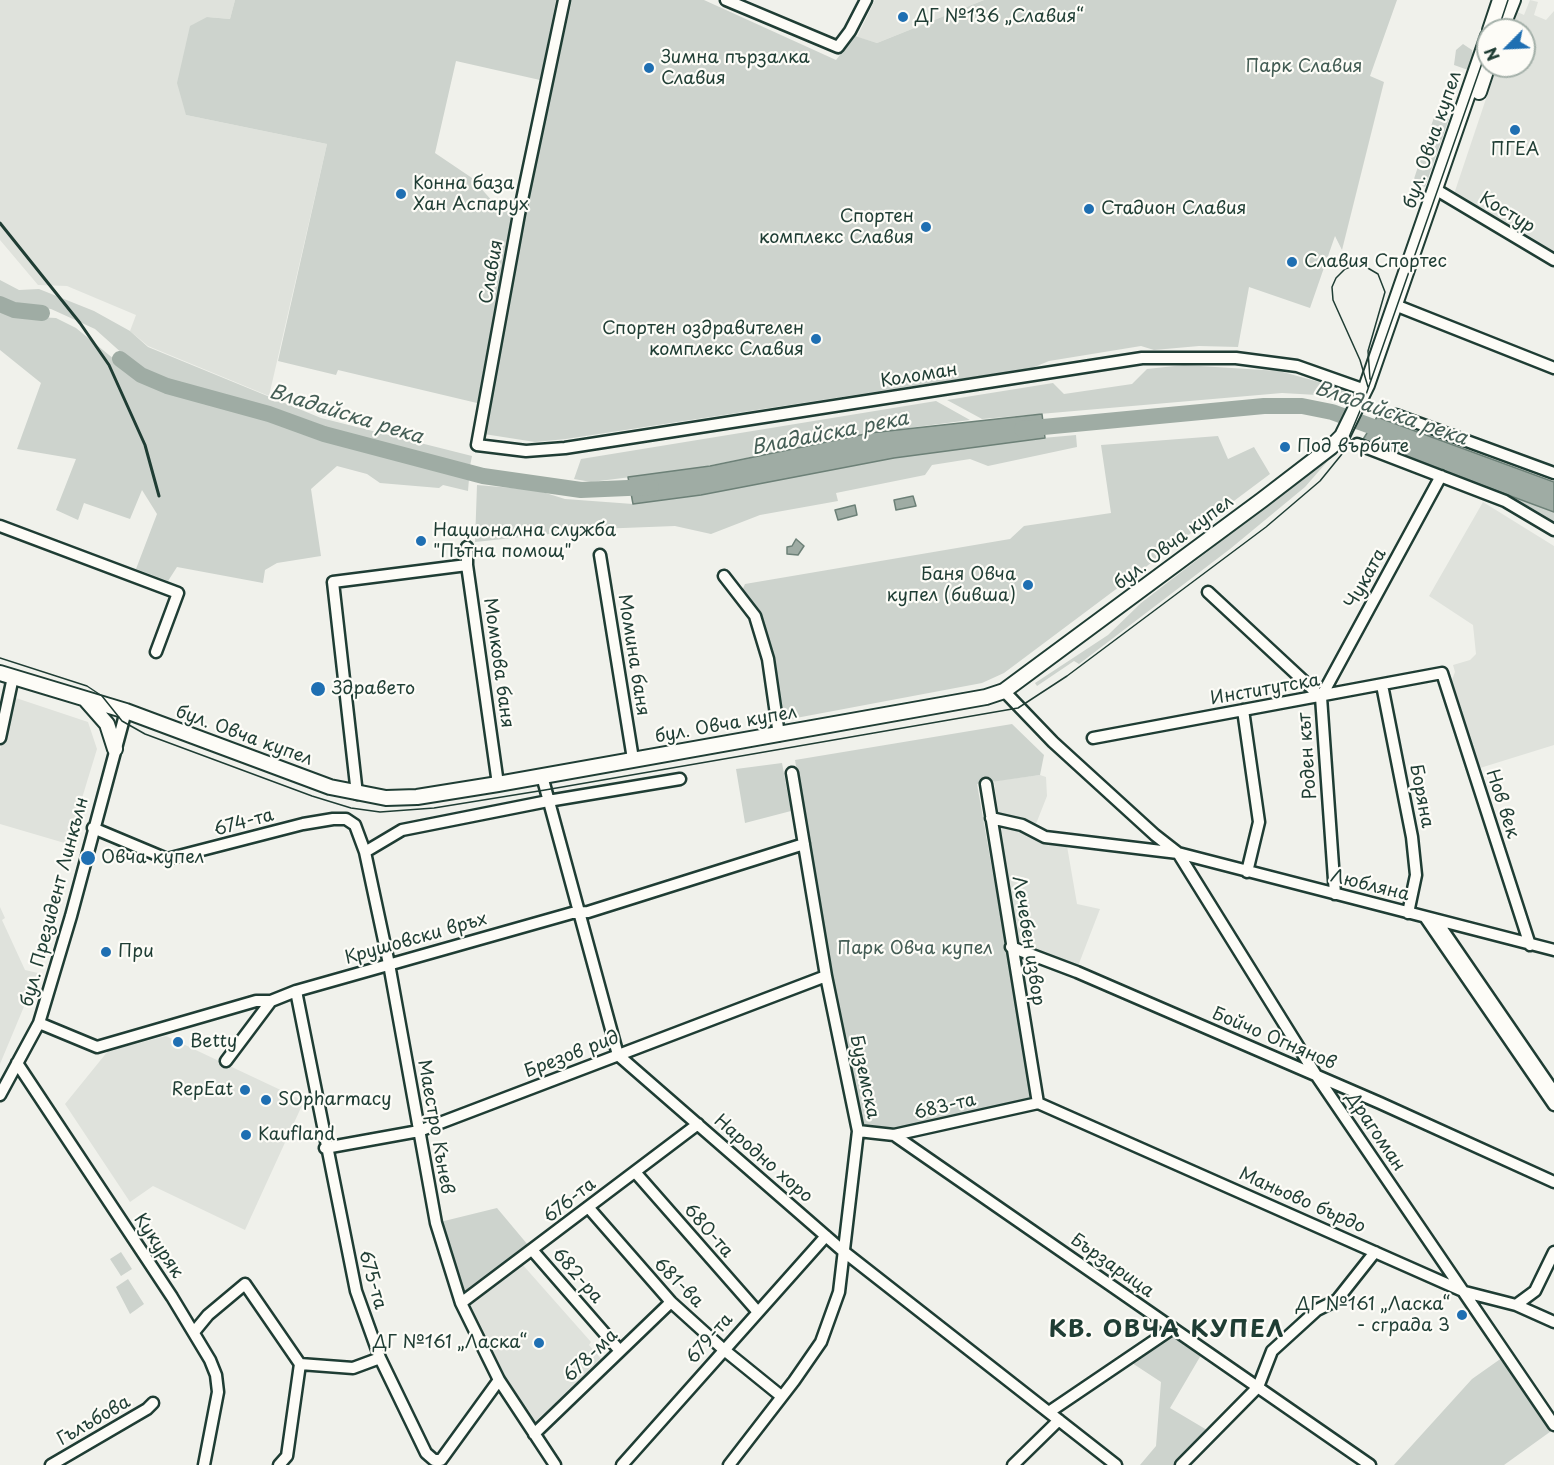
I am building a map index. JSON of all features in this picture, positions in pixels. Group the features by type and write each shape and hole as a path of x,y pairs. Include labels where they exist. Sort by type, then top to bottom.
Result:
{"main road":[{"path":"1494,18 1500,0"},
{"path":"1505,18 1512,0"},
{"name":"бул. Овча купел","path":"1439,192 1476,74"},
{"name":"бул. Овча купел","path":"6,675 126,711 330,787 386,798 417,797 498,784 986,698 1004,691 1281,486 1342,435 1365,390 1399,306 1439,192 1483,78"},
{"path":"85,699 107,724 115,749"}],"street":[{"name":"Славия","path":"477,445 519,214 564,0"},
{"path":"726,0 838,47 850,31 866,0"},
{"name":"Костур","path":"1439,192 1554,261"},
{"path":"1399,306 1554,368"},
{"name":"Коломан","path":"477,445 526,451 565,448 1142,358 1236,358 1286,365 1365,390"},
{"path":"1396,415 1554,473"},
{"path":"1357,444 1505,501 1554,530"},
{"name":"Чуката","path":"1320,697 1441,476"},
{"path":"0,526 178,593 156,652"},
{"name":"Момкова баня","path":"467,548 498,784"},
{"name":"Момина баня","path":"600,555 633,759"},
{"path":"357,794 333,582 468,565"},
{"path":"724,576 755,616 768,659 779,735"},
{"name":"Роден кът","path":"1208,592 1320,697 1335,894"},
{"name":"Институтска","path":"1093,738 1442,673"},
{"name":"Нов век","path":"1442,673 1530,945"},
{"path":"0,738 6,675"},
{"name":"Боряна","path":"1382,685 1412,837 1416,875 1408,913"},
{"name":"Любляна","path":"1004,691 1053,742 1155,835 1178,853"},
{"path":"1243,710 1259,822 1247,872"},
{"name":"бул. Президент Линкълн","path":"0,1095 39,1023 71,916 126,711"},
{"name":"Буземска","path":"729,1465 821,1342 839,1292 858,1131 826,976 792,772"},
{"path":"542,776 618,1055"},
{"path":"365,852 402,830 548,801 680,779"},
{"name":"Лечебен извор","path":"986,784 1038,1103"},
{"name":"Любляна","path":"991,818 1007,820 1054,838 1178,853 1554,950"},
{"name":"Маестро Кънев","path":"303,824 346,819 359,831 389,964 436,1223 461,1303 499,1380 555,1465"},
{"name":"674-та","path":"93,828 168,859 303,824"},
{"name":"Крушовски връх","path":"39,1023 97,1047 256,1001 271,1001 296,991 579,912 804,844"},
{"name":"Драгоман","path":"1178,853 1316,1075 1554,1425"},
{"path":"1430,918 1554,1092"},
{"path":"1430,918 1554,1105"},
{"name":"Бойчо Огнянов","path":"1011,946 1316,1075 1554,1182"},
{"name":"Брезов рид","path":"325,1148 419,1131 826,976"},
{"name":"675-та","path":"296,991 325,1148 356,1291 380,1358 426,1453 434,1460 441,1460 499,1380"},
{"path":"226,1060 271,1001"},
{"name":"Народно хоро","path":"618,1055 843,1251 1116,1465"},
{"name":"Кукуряк","path":"17,1063 194,1332 216,1375 218,1392 204,1465"},
{"name":"683-та","path":"858,1131 894,1135 1038,1103"},
{"name":"Маньово бърдо","path":"1038,1103 1465,1292 1516,1305 1554,1322"},
{"name":"676-та","path":"461,1303 533,1251 588,1206 698,1124"},
{"name":"Бързарица","path":"894,1135 1370,1465"},
{"name":"680-та","path":"635,1172 757,1311"},
{"name":"681-ва","path":"588,1206 670,1302 781,1396"},
{"name":"679-та","path":"622,1465 826,1236"},
{"name":"682-ра","path":"533,1251 620,1351"},
{"path":"1181,1465 1258,1387 1272,1351 1317,1310 1336,1300 1375,1252"},
{"path":"1516,1305 1535,1291 1554,1252"},
{"path":"194,1332 208,1315 245,1284 300,1364 287,1456 279,1465"},
{"name":"678-ма","path":"534,1434 670,1302"},
{"path":"1049,1412 1173,1328"},
{"path":"300,1364 352,1368 380,1358"},
{"name":"Гълъбова","path":"51,1465 147,1409 153,1403"},
{"path":"1013,1465 1059,1420"}],"shaded area":[{"path":"0,0 235,0 230,19 207,17 186,115 327,144 269,396 148,346 130,331 136,315 67,286 38,285 0,240"},
{"name":"ДГ №136 „Славия“","path":"875,0 984,0 877,43 857,37"},
{"name":"ПГЕА","path":"1530,0 1538,2 1534,15 1546,20 1554,11 1554,254 1454,194 1493,78 1536,78 1536,18 1513,18 1515,11 1524,15"},
{"path":"1042,414 1045,438 894,458 701,495 633,504 628,477 710,466 870,433"},
{"path":"1377,417 1554,482 1554,512 1362,441"},
{"path":"913,496 916,506 896,510 894,500"},
{"path":"1483,502 1554,546 1554,745 1480,768 1452,680 1455,672 1453,665 1470,660 1476,654 1473,625 1429,596"},
{"path":"855,505 857,515 838,520 835,510"},
{"path":"796,539 804,546 798,555 787,554 787,547 792,546"},
{"path":"13,697 88,722 97,749 68,844 0,824 0,749"},
{"path":"1040,775 1046,777 1047,796 1034,829 1067,846 1077,904 1100,909 1078,966 1015,939 994,781"},
{"path":"0,907 5,918 2,920 25,970 38,973 0,1064"},
{"path":"166,1036 304,1101 245,1230 153,1186 130,1202 65,1104 108,1051"},
{"name":"ДГ №161 „Ласка“","path":"522,1264 591,1342 589,1345 602,1360 539,1422 533,1421 511,1388 469,1305"}],"green space":[{"name":"Конна база Хан Аспарух","path":"235,0 556,0 540,80 456,61 435,153 472,178 500,210 514,212 477,403 338,370 336,375 278,361 327,144 186,115 177,83 190,26 207,17 230,19"},
{"name":"Спортен комплекс Славия","path":"572,0 704,0 836,60 855,36 877,43 984,0 1397,0 1370,76 1384,82 1342,250 1335,236 1310,308 1249,287 1238,347 1199,346 1154,350 1141,346 1049,361 1032,368 535,442 484,434 523,219"},
{"path":"1463,44 1472,50 1473,56 1468,70 1454,65 1456,50"},
{"path":"1435,114 1449,119 1425,187 1413,182"},
{"path":"0,280 19,290 39,289 94,311 130,331 148,347 321,418 472,456 470,466 317,425 229,397 164,381 143,372 95,329 51,309 11,303 0,299"},
{"path":"0,309 17,316 56,318 76,328 142,382 169,392 247,411 324,438 469,479 468,491 443,485 439,488 380,483 367,474 337,466 311,489 321,556 277,563 265,570 263,583 177,567 168,581 136,569 157,514 142,490 130,519 84,503 78,520 56,510 76,459 17,449 41,383 0,350"},
{"path":"1184,365 1279,371 1352,391 1345,403 1317,395 1282,393 982,419 947,400 1053,383 1064,394 1132,384 1147,369"},
{"path":"936,401 970,420 870,433 687,470 591,482 574,479 581,459"},
{"path":"1076,435 1077,447 988,466 970,459 932,465 925,475 836,493 838,501 760,515 711,534 675,526 597,529 475,542 477,485 536,490 565,499 633,504 701,495 894,458 998,442"},
{"path":"1218,436 1228,459 1254,447 1270,474 1004,673 982,683 780,721 771,658 741,593 745,584 1010,539 1024,526 1111,513 1101,445"},
{"path":"1333,455 1305,487 1230,549 1079,664 1074,661 1037,686 1035,683 1108,635 1141,603"},
{"path":"1506,494 1554,512 1554,522 1540,513"},
{"name":"Парк Овча купел","path":"1012,724 1044,755 1040,775 977,784 1033,1100 894,1131 864,1128 830,973 795,760"},
{"path":"782,763 791,811 745,823 736,769"},
{"path":"497,1208 533,1251 461,1303 436,1223"},
{"path":"121,1252 132,1269 121,1276 110,1259"},
{"path":"128,1279 144,1304 130,1314 116,1287"},
{"path":"1177,1331 1204,1350 1170,1408 1207,1430 1174,1465 1140,1465 1156,1446 1161,1382 1132,1363"},
{"path":"1506,1355 1554,1429 1504,1465 1394,1465 1472,1379"}],"waterway":[{"name":"Владайска река","path":"0,304 14,310 42,313"},
{"name":"Владайска река","path":"120,359 141,375 167,386 269,414 324,434 483,476 581,490 651,487"},
{"name":"Владайска река","path":"1022,429 1264,406 1302,406 1332,412 1390,433"}],"tram line":[{"path":"1502,18 1508,0"},
{"path":"0,658 87,686 102,696 122,721 145,734 312,796 351,808 380,812 434,808 545,790 1018,708 1067,676 1266,527 1320,481 1342,454 1362,406 1477,78"},
{"path":"1368,387 1360,360 1333,300 1332,287 1336,278 1345,269 1355,265 1366,267 1378,274 1385,292 1368,351 1370,379"}],"railway":[{"path":"0,223 80,323 109,365 145,445 159,496"}],"place":[{"name":"ДГ №136 „Славия“","path":"903,17"},
{"name":"Зимна пързалка Славия","path":"649,68"},
{"name":"ПГЕА","path":"1515,130"},
{"name":"Конна база Хан Аспарух","path":"401,194"},
{"name":"Стадион Славия","path":"1089,209"},
{"name":"Спортен комплекс Славия","path":"926,227"},
{"name":"Славия Спортес","path":"1292,262"},
{"name":"Спортен оздравителен комплекс Славия","path":"816,339"},
{"name":"Под върбите","path":"1285,447"},
{"name":"Национална служба \"Пътна помощ\"","path":"421,541"},
{"name":"Баня Овча купел (бивша)","path":"1028,585"},
{"name":"Здравето","path":"318,689"},
{"name":"Овча купел","path":"88,858"},
{"name":"При","path":"106,952"},
{"name":"Betty","path":"178,1042"},
{"name":"RepEat","path":"245,1090"},
{"name":"SOpharmacy","path":"266,1100"},
{"name":"Kaufland","path":"246,1135"},
{"name":"ДГ №161 „Ласка“ - сграда 3","path":"1462,1315"},
{"name":"ДГ №161 „Ласка“","path":"539,1343"}],"district":[{"name":"КВ. ОВЧА КУПЕЛ","path":"1167,1330"}],"park label":[{"name":"Парк Славия","path":"1304,67"}]}
